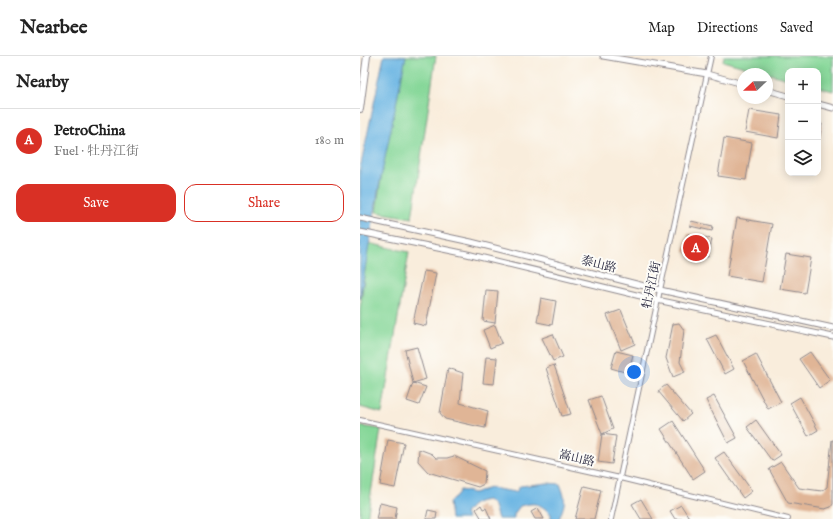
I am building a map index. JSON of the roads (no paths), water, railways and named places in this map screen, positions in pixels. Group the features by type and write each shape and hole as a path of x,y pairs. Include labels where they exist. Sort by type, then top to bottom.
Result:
{"main road":[{"path":"360,109 368,56"}],"street":[{"path":"602,56 707,74 737,82"},
{"name":"牡丹江街","path":"611,519 712,56"},
{"path":"773,92 785,95"},
{"path":"821,105 833,108"},
{"name":"泰山路","path":"360,218 471,242 660,290 833,328"},
{"name":"泰山路","path":"360,232 467,254 658,300 833,337"},
{"name":"嵩山路","path":"360,420 620,478 788,519"}],"water":[{"path":"384,56 406,56 378,192 360,299 360,169"},
{"path":"547,483 560,484 562,490 564,502 559,519 551,519 551,514 547,510 537,504 530,504 520,506 514,514 514,519 498,519 494,506 488,500 477,502 469,508 465,514 468,519 451,519 449,502 456,497 460,490 474,493 490,488 516,492 520,486"}],"place":[{"name":"PetroChina","path":"696,248"}]}
